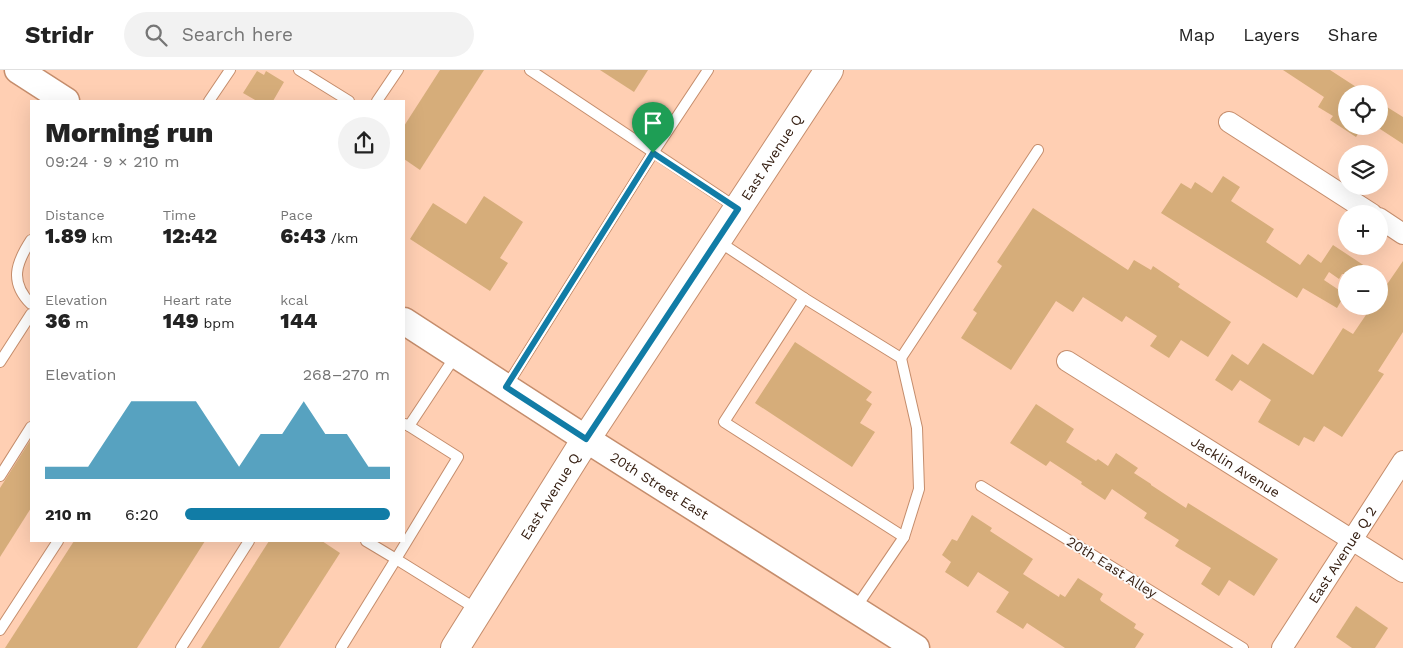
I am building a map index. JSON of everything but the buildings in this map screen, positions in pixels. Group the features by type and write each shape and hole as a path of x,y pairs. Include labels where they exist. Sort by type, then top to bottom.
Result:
{"main road":[{"name":"East Avenue Q","path":"455,648 586,439 829,70"}],"street":[{"path":"18,70 64,100"},
{"path":"1229,122 1358,205"},
{"path":"1388,224 1403,234"},
{"name":"20th Street East","path":"405,321 586,439 916,648"},
{"name":"Jacklin Avenue","path":"1067,362 1403,572"},
{"name":"East Avenue Q 2","path":"1282,648 1403,461"}],"lane":[{"path":"210,100 230,70"},
{"path":"298,70 347,100"},
{"path":"378,100 398,70"},
{"path":"530,70 738,209"},
{"path":"506,387 653,153 708,70"},
{"path":"901,358 1038,150"},
{"path":"717,240 804,298 901,358 917,428 920,489 904,537 855,609"},
{"path":"30,242 20,258 17,278 22,295 30,303"},
{"path":"804,298 724,422 904,537"},
{"path":"0,362 30,316"},
{"path":"341,648 458,457 406,425 456,355"},
{"path":"0,476 30,429"},
{"name":"20th East Alley","path":"981,486 1242,648"},
{"path":"0,630 57,542"},
{"path":"182,648 248,542"},
{"path":"368,542 479,610"}],"route":[{"path":"653,153 738,209 586,439 506,387 653,153"}]}
